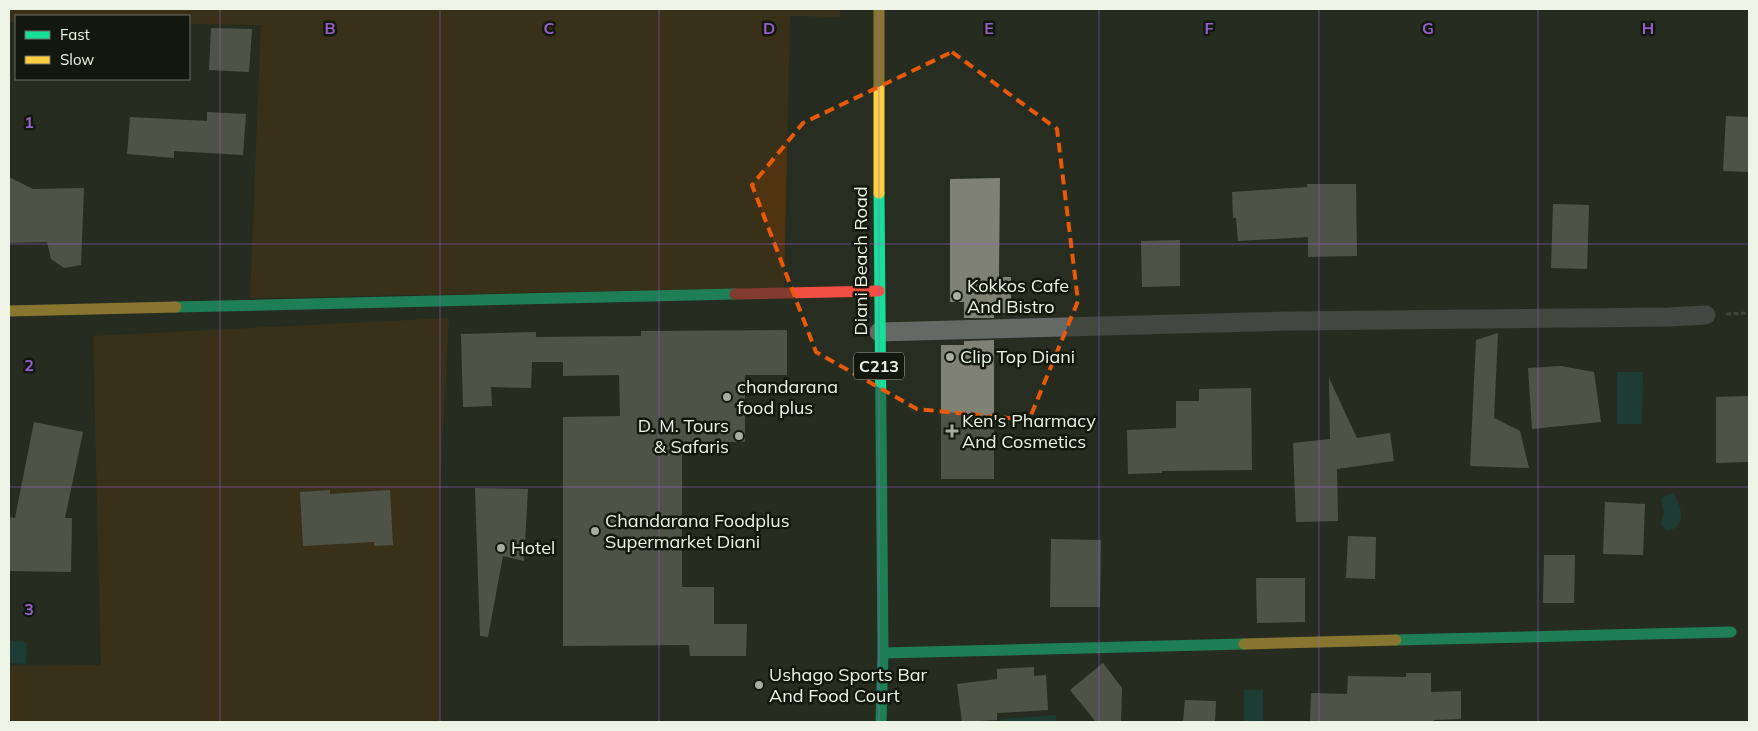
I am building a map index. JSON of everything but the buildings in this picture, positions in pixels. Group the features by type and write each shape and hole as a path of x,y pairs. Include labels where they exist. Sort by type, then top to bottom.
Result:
{"street":[{"name":"Diani Beach Road","path":"879,9 882,722"},
{"path":"9,311 879,292"},
{"path":"879,332 1292,321 1706,315"},
{"path":"883,654 1732,632"}],"highlighted area":[{"path":"952,52 1057,129 1078,301 1029,420 917,409 816,352 752,185 803,123"}],"shaded area":[{"path":"9,9 840,9 840,17 790,16 784,288 250,298 261,25 190,24 190,15 15,15 15,22 9,22"},
{"path":"449,318 440,486 440,722 9,722 9,666 101,665 93,336"}],"water":[{"path":"1617,372 1643,372 1642,424 1617,424"},
{"path":"1672,493 1679,504 1681,516 1677,526 1666,531 1661,523 1664,513 1661,498"},
{"path":"9,641 27,642 26,664 9,663"},
{"path":"1244,690 1263,690 1263,722 1244,722"},
{"path":"1056,715 1056,722 1001,722 1001,719"}],"traffic: fast":[{"path":"879,193 883,653 881,722"},
{"path":"176,307 735,294"},
{"path":"1396,640 1731,632"},
{"path":"883,653 1244,644"}],"traffic: slow":[{"path":"879,9 879,193"},
{"path":"9,311 176,307"},
{"path":"1244,644 1396,640"}],"traffic: jam":[{"path":"735,294 879,291"}],"place":[{"name":"Kokkos Cafe And Bistro","path":"957,296"},
{"name":"Clip Top Diani","path":"950,357"},
{"name":"chandarana food plus","path":"727,397"},
{"name":"Ken's Pharmacy And Cosmetics","path":"952,431"},
{"name":"D. M. Tours & Safaris","path":"739,436"},
{"name":"Chandarana Foodplus Supermarket Diani","path":"595,531"},
{"name":"Hotel","path":"501,548"},
{"name":"Ushago Sports Bar And Food Court","path":"759,685"}]}
